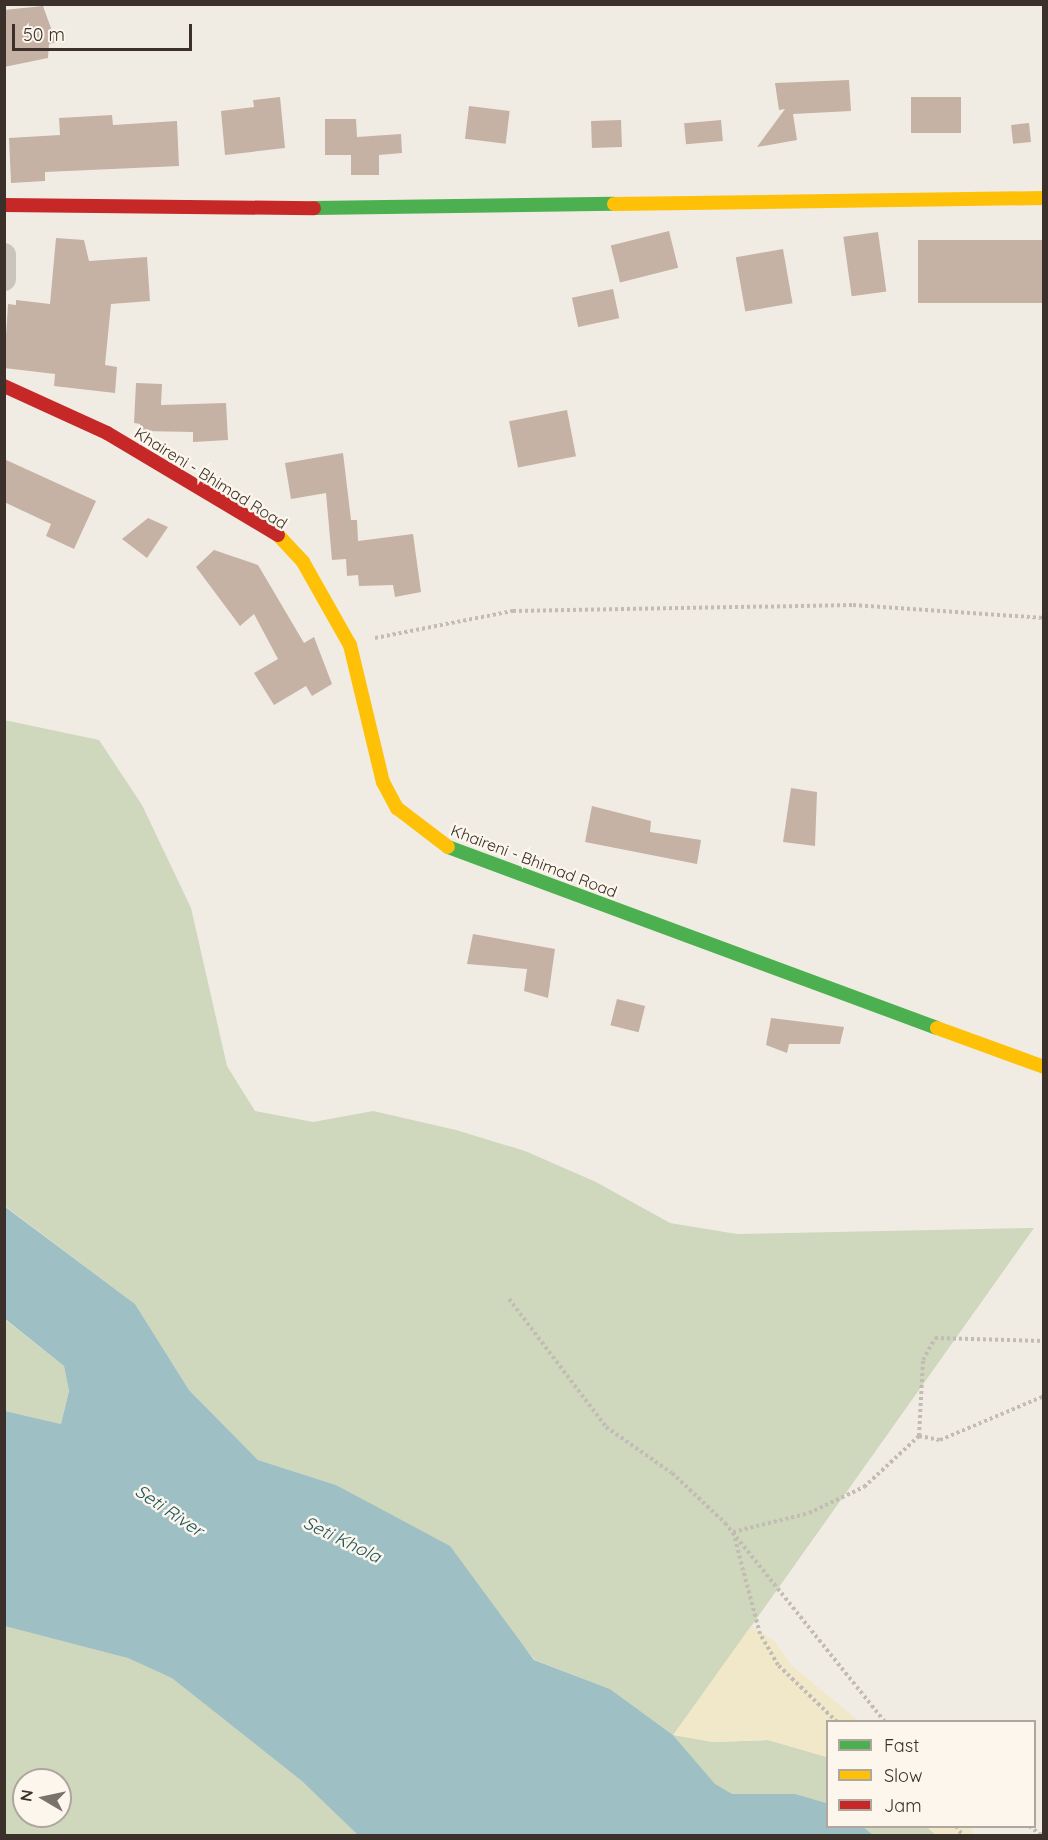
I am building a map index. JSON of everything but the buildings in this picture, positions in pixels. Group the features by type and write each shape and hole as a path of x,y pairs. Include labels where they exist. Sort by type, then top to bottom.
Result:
{"main road":[{"path":"4,205 186,210 1044,198"},
{"name":"Khaireni - Bhimad Road","path":"4,386 107,433 278,535 303,562 350,645 383,782 398,808 444,846 1044,1067"}],"street":[{"path":"4,255 4,279"}],"path":[{"path":"350,645 422,626 513,611 853,605 1044,618"},
{"path":"509,1299 606,1427 672,1473 733,1532 883,1720"},
{"path":"733,1532 809,1513 864,1487 919,1436 923,1360 935,1338 1044,1341"},
{"path":"919,1436 940,1440 1044,1396"},
{"path":"733,1532 760,1634 778,1665 835,1720"}],"green space":[{"path":"4,720 99,740 142,805 191,908 227,1066 255,1111 313,1122 373,1111 456,1130 525,1151 596,1182 670,1223 737,1234 1034,1228 674,1735 713,1742 768,1740 826,1757 826,1828 928,1828 936,1835 823,1836 735,1808 673,1735 610,1689 535,1660 496,1613 383,1511 336,1485 258,1460 189,1390 135,1304 5,1206"},
{"path":"4,1319 64,1366 69,1391 61,1424 5,1411"},
{"path":"5,1497 413,1836 5,1836"}],"sand":[{"path":"751,1626 774,1641 792,1666 858,1720 826,1720 826,1757 768,1740 713,1742 673,1735"},
{"path":"928,1828 971,1828 975,1835 936,1835"}],"water":[{"path":"4,1206 135,1304 189,1390 258,1460 336,1485 450,1546 534,1660 610,1689 673,1735 715,1784 732,1794 795,1794 826,1803 826,1828 864,1828 873,1835 358,1835 302,1781 172,1678 128,1658 5,1626 5,1411 61,1424 69,1391 64,1366 5,1319"}],"traffic: fast":[{"path":"314,208 614,204"},
{"path":"448,847 937,1028"}],"traffic: slow":[{"path":"614,204 1044,198"},
{"path":"278,535 303,562 350,645 383,782 397,808 448,847"},
{"path":"937,1028 1044,1067"}],"traffic: jam":[{"path":"4,205 314,208"},
{"path":"4,386 107,433 278,535"}],"water label":[{"name":"Seti River","path":"169,1511"},
{"name":"Seti Khola","path":"342,1540"}]}
